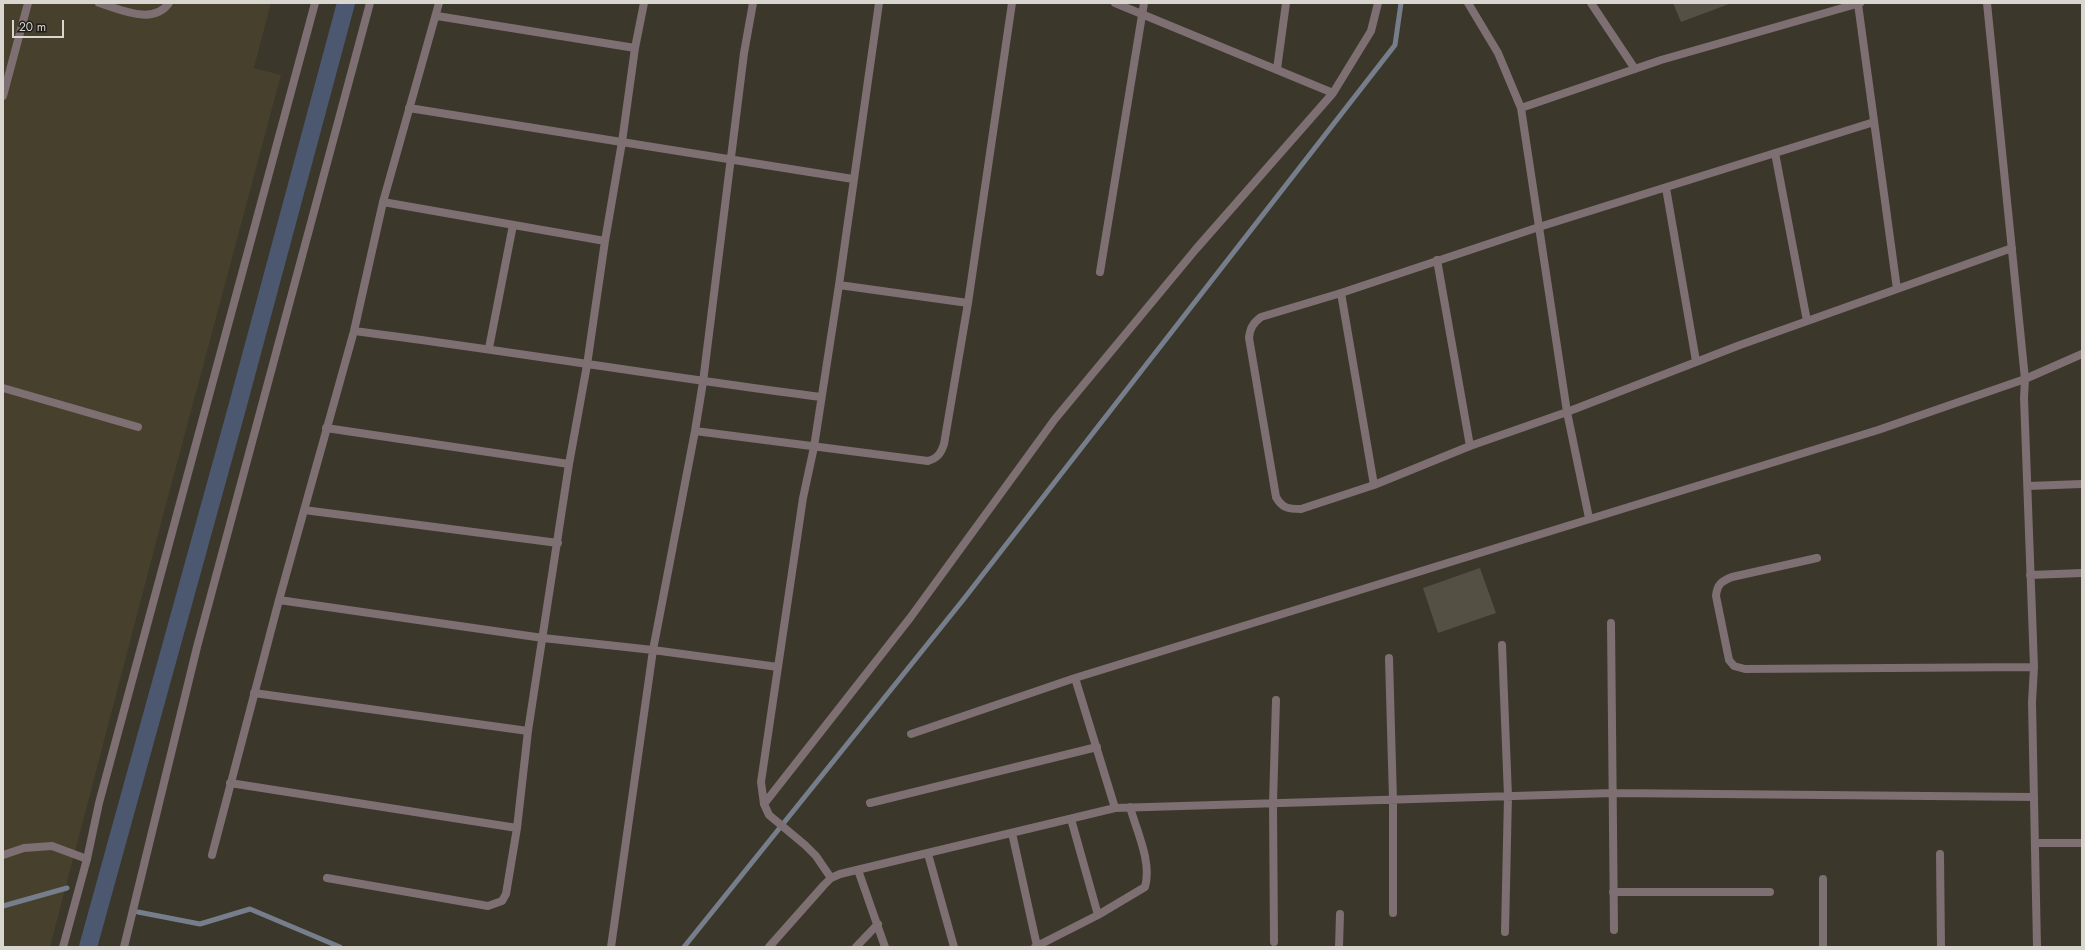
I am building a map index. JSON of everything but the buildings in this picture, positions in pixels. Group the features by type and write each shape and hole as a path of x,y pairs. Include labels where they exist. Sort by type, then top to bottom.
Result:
{"street":[{"path":"3,95 28,3"},
{"path":"99,3 146,15 161,11 169,3"},
{"path":"63,947 87,859 99,803 315,3"},
{"path":"124,947 197,648 370,3"},
{"path":"212,854 279,600 354,331 383,202 439,3"},
{"path":"327,878 488,906 502,901 506,894 517,828 528,731 569,464 587,365 605,241 622,142 635,48 644,3"},
{"path":"611,947 653,650 703,382 730,158 744,53 753,3"},
{"path":"832,878 806,845 768,815 764,804 761,782 803,498 814,448 839,285 879,3"},
{"path":"695,431 814,448 928,461 936,459 941,453 944,444 968,304 1012,3"},
{"path":"1115,3 1333,93"},
{"path":"1100,272 1144,3"},
{"path":"1277,69 1286,3"},
{"path":"764,804 910,618 1056,419 1196,249 1333,93 1371,31 1378,3"},
{"path":"1468,3 1498,53 1521,108 1567,412 1589,518"},
{"path":"1591,3 1635,69"},
{"path":"1521,108 1635,69 1859,3 1897,289"},
{"path":"1987,3 2025,379 2024,398 2034,667 2032,702 2037,947"},
{"path":"436,16 635,48"},
{"path":"410,108 730,158 853,179"},
{"path":"1874,122 1539,227 1341,293 1261,317 1254,322 1249,338 1276,497 1280,505 1290,509 1300,509 1374,485 1470,446 1567,412 1696,361 2012,248"},
{"path":"1775,153 1807,321"},
{"path":"1666,188 1696,361"},
{"path":"383,202 605,241"},
{"path":"489,348 512,224"},
{"path":"1437,260 1470,446"},
{"path":"839,285 968,304"},
{"path":"1341,293 1374,485"},
{"path":"354,331 489,348 587,365 821,397"},
{"path":"911,734 1075,678 1878,430 2025,379 2082,354"},
{"path":"3,388 138,427"},
{"path":"326,428 569,464"},
{"path":"2028,486 2082,484"},
{"path":"304,510 558,543"},
{"path":"1817,558 1732,577 1721,581 1716,588 1716,596 1729,660 1734,666 1745,669 2034,667"},
{"path":"2030,575 2082,573"},
{"path":"279,600 543,638 653,650 778,667"},
{"path":"1611,623 1614,930"},
{"path":"1502,645 1508,796 1506,932"},
{"path":"1389,658 1393,800 1393,913"},
{"path":"1075,678 1115,808"},
{"path":"254,693 528,731"},
{"path":"1274,942 1273,803 1276,700"},
{"path":"870,803 1097,747"},
{"path":"230,783 517,828"},
{"path":"769,947 832,878 858,870 1115,808 1613,793 2034,797"},
{"path":"1012,833 1036,947 1098,915 1145,887 1148,878 1147,866 1130,807"},
{"path":"1071,819 1098,915"},
{"path":"2035,843 2082,843"},
{"path":"3,855 24,848 52,846 87,859"},
{"path":"928,854 954,947"},
{"path":"1940,854 1941,947"},
{"path":"858,870 885,947"},
{"path":"1823,879 1824,947"},
{"path":"1613,892 1770,892"},
{"path":"1339,947 1340,914"},
{"path":"856,947 878,924"}],"shaded area":[{"path":"3,3 271,3 254,68 281,75 50,947 3,947"}],"waterway":[{"path":"88,947 237,408 346,3"},
{"path":"684,947 963,600 1395,45 1401,3"},
{"path":"3,906 67,888"},
{"path":"138,912 200,924 250,909 340,947"}]}
